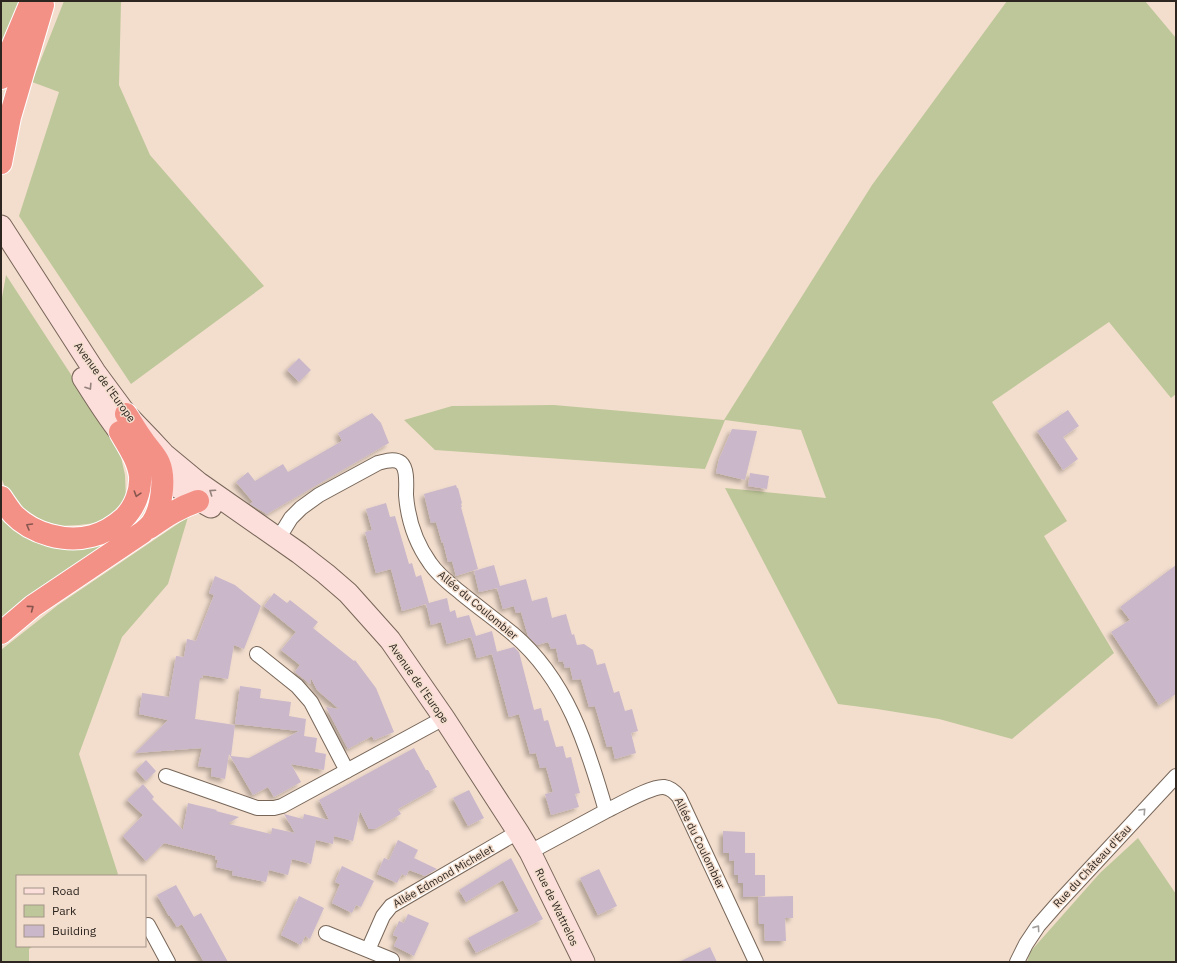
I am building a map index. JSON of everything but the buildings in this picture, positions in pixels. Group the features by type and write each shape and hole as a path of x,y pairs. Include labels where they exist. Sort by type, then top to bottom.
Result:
{"highway":[{"path":"1,78 10,52 40,2"},
{"path":"1,113 40,2"},
{"path":"1,163 10,117 40,2"},
{"path":"123,423 138,434 159,463 162,475 159,506 152,524 143,532"},
{"path":"1,497 14,514 25,524 37,531 50,535 65,538 81,538 93,536 117,524 133,506 140,487 138,466 123,423"},
{"path":"1,633 33,606 171,512 198,501"}],"street":[{"name":"Avenue de l'Europe","path":"1,226 88,362 123,423"},
{"name":"Avenue de l'Europe","path":"1,249 96,398 123,423 164,454 186,473 299,553 326,574 348,593 390,640 444,718 530,852"},
{"name":"Allée du Coulombier","path":"278,539 291,518 301,508 319,495 378,463 386,461 402,463 406,475 406,495 409,520 418,543 430,564 447,582 513,634 538,659 550,675 564,698 579,728 594,769 606,811"},
{"name":"Avenue de l'Europe","path":"162,475 198,501 278,539"},
{"path":"257,654 297,686 312,702 347,771"},
{"path":"166,776 257,808 274,808 282,806 444,718"},
{"name":"Rue du Château d'Eau","path":"1017,962 1026,944 1038,926 1176,776"},
{"name":"Allée du Coulombier","path":"530,852 606,811 646,792 658,787 671,789 679,797 756,962"},
{"name":"Allée Edmond Michelet","path":"368,950 383,916 391,906 518,832"},
{"name":"Rue de Wattrelos","path":"530,852 584,962"},
{"path":"148,925 168,962"},
{"path":"326,933 392,960 391,962"}],"green space":[{"path":"1,1 21,1 1,51"},
{"path":"64,1 122,1 119,85 150,155 264,286 131,384 19,216 59,92 32,82"},
{"path":"1007,1 1145,1 1176,38 1176,394 1171,398 1109,322 992,402 1067,521 1044,536 1114,653 1012,739 939,719 838,704 725,488 826,498 801,430 725,420 705,469 435,450 404,420 452,406 554,405 724,420 872,185"},
{"path":"6,275 119,448 125,475 126,499 112,516 96,523 60,526 41,520 22,507 6,490 1,477 1,303"},
{"path":"1,511 5,517 32,541 56,548 77,547 110,541 92,556 18,604 1,621"},
{"path":"188,517 168,584 122,637 79,754 118,874 16,875 16,947 32,947 29,949 29,962 1,962 1,650 58,605"},
{"path":"1138,838 1176,894 1176,962 1027,962 1030,952 1100,873"}]}
